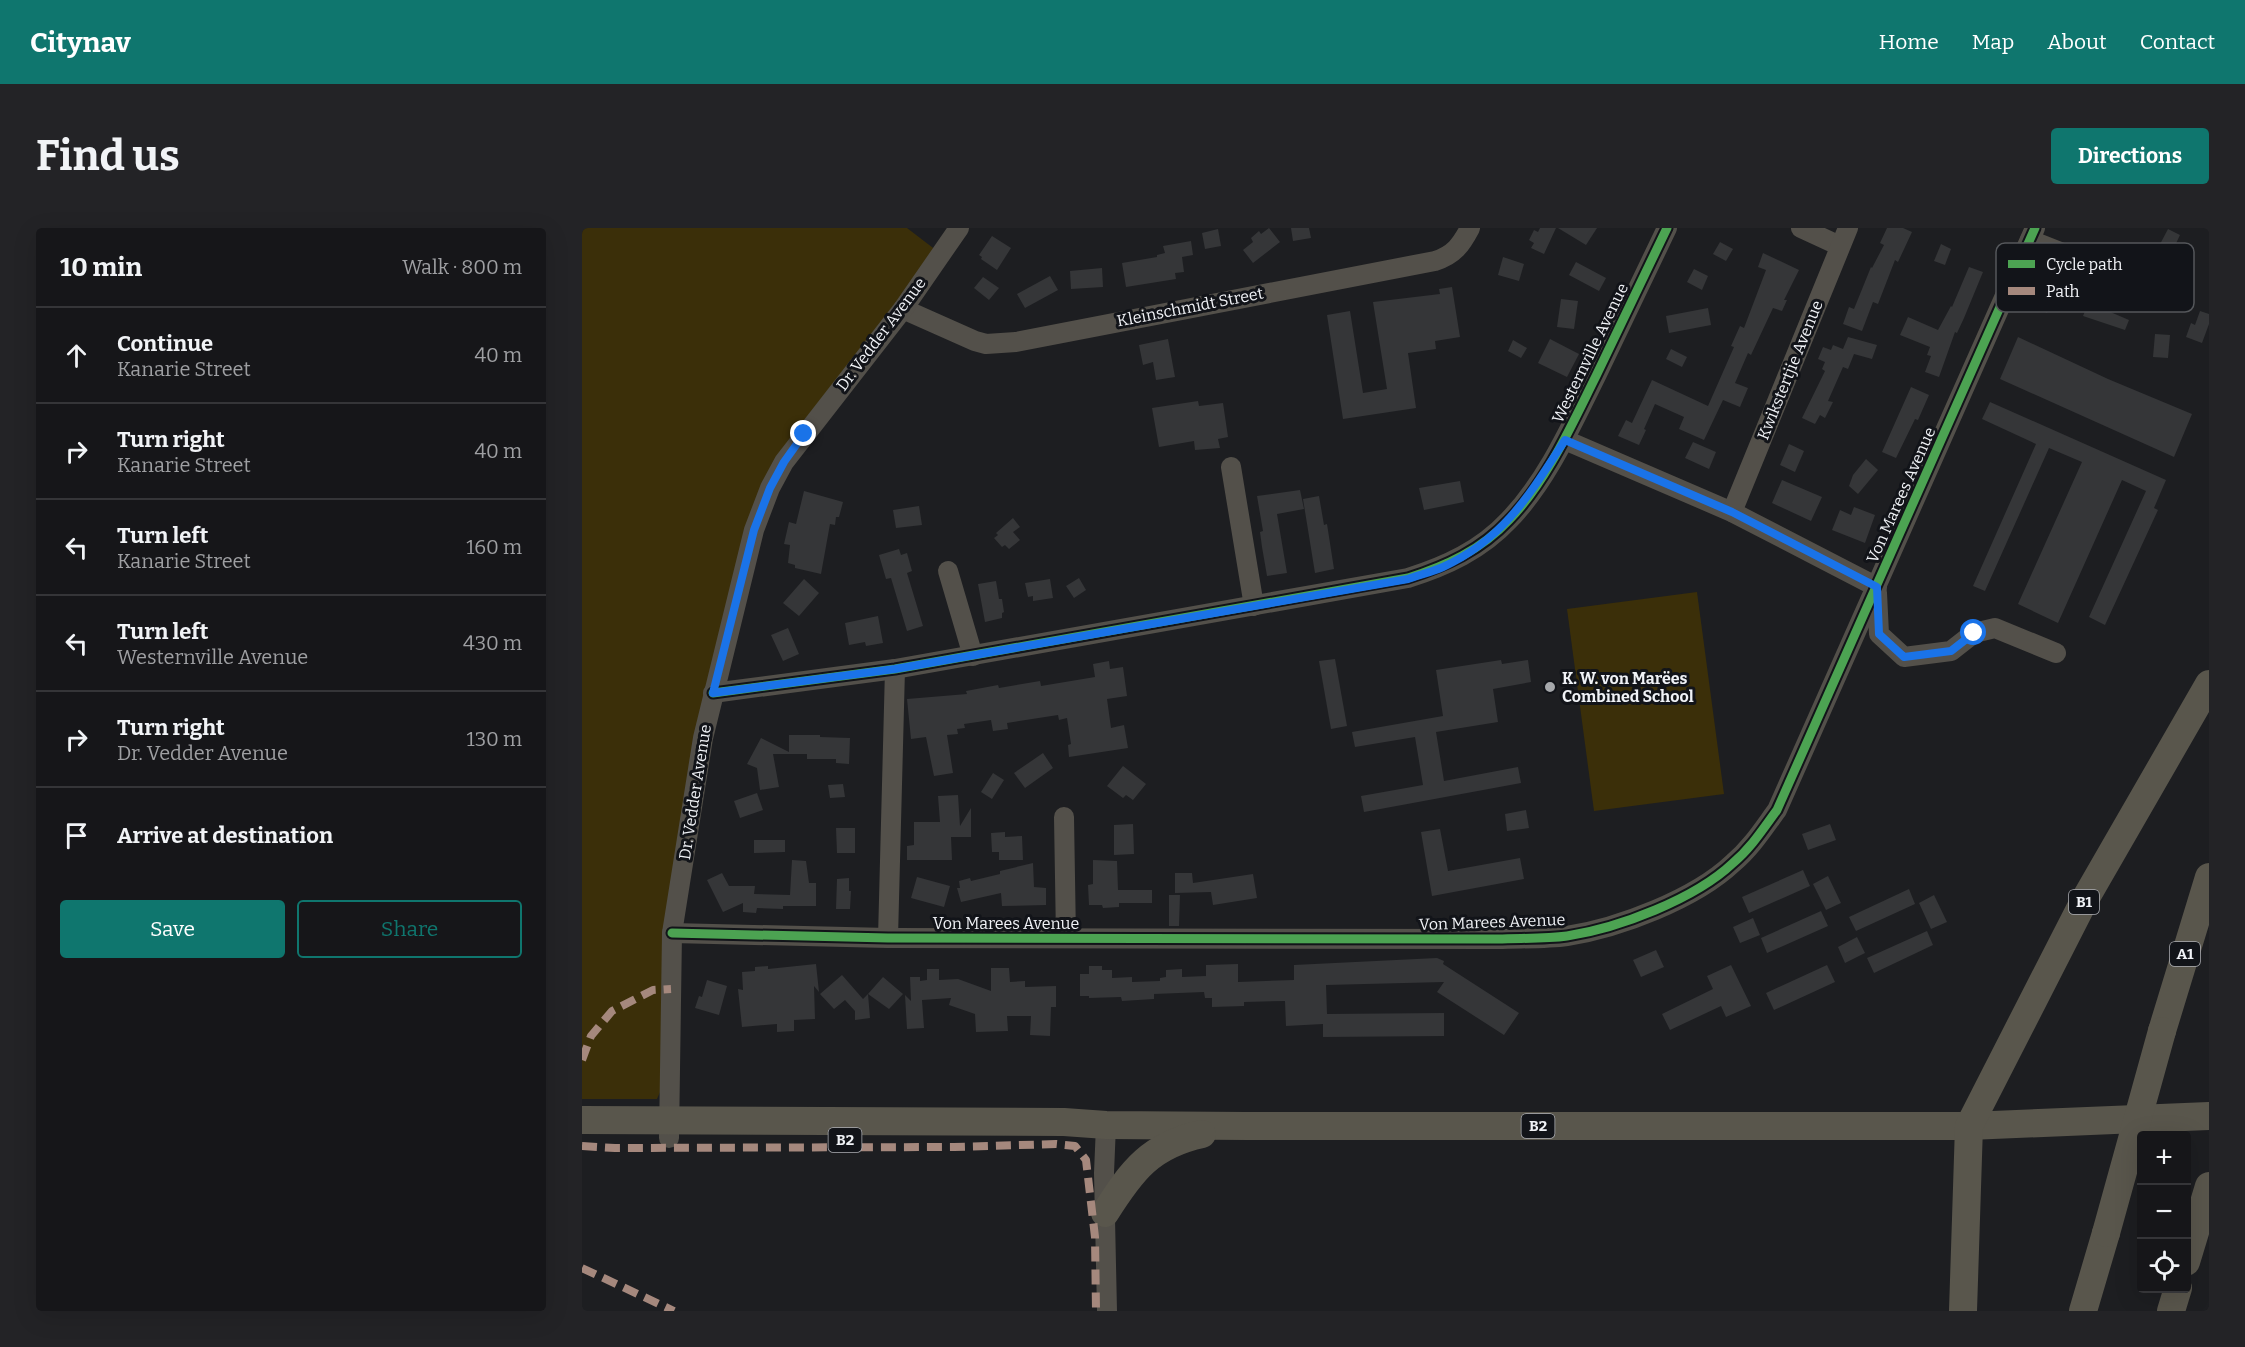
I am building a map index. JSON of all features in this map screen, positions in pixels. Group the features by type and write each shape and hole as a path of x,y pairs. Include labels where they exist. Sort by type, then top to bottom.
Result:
{"highway":[{"name":"B1","path":"1969,1126 2084,901 2209,684"},
{"name":"A1","path":"2083,1311 2162,1031 2209,877"},
{"path":"1963,1311 1969,1126 2209,1116"},
{"name":"B2","path":"582,1120 669,1129"},
{"path":"2059,1121 2209,1128"},
{"name":"B2","path":"582,1135 669,1129 1064,1122 1106,1125 1246,1126 1969,1126"},
{"path":"1105,1213 1125,1182 1148,1156 1157,1150 1188,1138 1246,1126"},
{"path":"2191,1247 2209,1186"},
{"path":"2170,1311 2176,1293"}],"street":[{"name":"Dr. Vedder Avenue","path":"669,1129 672,933 703,738 754,530 770,488 784,462 903,309 959,228"},
{"name":"Kleinschmidt Street","path":"903,309 975,341 986,344 1016,342 1435,261 1455,251 1470,228"},
{"name":"Westernville Avenue","path":"713,693 895,669 973,656 1408,579 1441,568 1486,541 1510,520 1531,493 1565,440 1667,228"},
{"path":"1801,228 1844,237"},
{"path":"2032,234 2052,243"},
{"name":"Kwikstertjie Avenue","path":"1732,512 1844,237"},
{"name":"Von Marees Avenue","path":"672,933 888,938 1498,939 1566,936 1622,923 1702,886 1732,865 1753,843 1777,810 1998,312"},
{"path":"1565,440 1732,512 1877,587 1879,634 1904,657 1951,651 1974,633 1995,628 2056,653"},
{"path":"1231,467 1254,606"},
{"path":"948,571 973,656"},
{"path":"888,938 895,669"},
{"path":"1064,817 1066,938"},
{"path":"1106,1125 1107,1311"}],"shaded area":[{"path":"582,228 907,228 941,254 805,434 754,530 672,933 670,1069 657,1099 582,1099"},
{"path":"1697,592 1724,794 1594,811 1567,609"}],"building":[{"path":"1269,228 1280,242 1253,263 1243,250 1253,242 1251,238 1259,231 1261,234"},
{"path":"1291,228 1309,228 1311,238 1293,241"},
{"path":"1540,228 1556,228 1544,254 1531,248 1534,243 1529,240 1534,230 1538,232"},
{"path":"1558,228 1597,228 1586,245"},
{"path":"1887,228 1903,228 1912,232 1898,262 1895,260 1878,304 1873,302 1862,331 1843,324 1849,307 1854,309 1871,267 1884,245 1880,243"},
{"path":"1218,229 1221,246 1205,249 1202,233"},
{"path":"2168,229 2180,235 2176,243 2161,243"},
{"path":"992,236 1011,248 997,270 979,255"},
{"path":"1191,241 1193,255 1182,257 1184,272 1175,273 1176,279 1126,287 1122,263 1157,257 1165,253 1163,246"},
{"path":"1720,242 1733,249 1726,261 1713,254"},
{"path":"1941,244 1951,249 1945,265 1934,261"},
{"path":"1763,253 1799,270 1784,300 1787,300 1782,311 1773,308 1751,355 1748,353 1735,383 1748,388 1740,407 1723,400 1704,440 1679,429 1684,417 1655,404 1639,445 1618,436 1626,420 1632,423 1652,380 1708,406 1734,347 1731,346 1740,326 1744,328 1766,270 1758,267"},
{"path":"1503,257 1524,264 1519,281 1498,275"},
{"path":"1576,262 1606,278 1599,291 1569,275"},
{"path":"1969,267 1983,272 1957,333 1955,332 1939,377 1925,372 1931,356 1927,355 1930,347 1900,335 1908,317 1938,330 1952,307"},
{"path":"1102,268 1103,287 1071,289 1070,271"},
{"path":"1694,269 1708,276 1702,290 1687,282"},
{"path":"1050,276 1058,290 1025,308 1017,294"},
{"path":"983,277 999,288 989,300 974,288"},
{"path":"1452,287 1460,337 1435,341 1436,349 1408,353 1416,408 1343,419 1327,315 1350,311 1363,393 1387,389 1373,302 1440,294 1439,289"},
{"path":"1561,299 1578,301 1574,329 1557,327"},
{"path":"1708,308 1711,325 1669,333 1666,316"},
{"path":"2200,311 2209,314 2209,324 2202,343 2186,337 2191,323 2195,325"},
{"path":"2085,312 2110,312 2129,320 2125,330 2083,316"},
{"path":"2155,334 2170,335 2168,358 2153,357"},
{"path":"1848,337 1877,345 1872,359 1854,354 1848,369 1843,367 1828,401 1833,402 1825,418 1820,415 1815,424 1802,418 1825,371 1822,369 1825,362 1818,359 1823,347 1831,350 1833,345 1843,349"},
{"path":"2018,337 2108,379 2192,414 2174,457 2000,379"},
{"path":"1168,339 1175,377 1156,380 1153,362 1143,365 1139,345"},
{"path":"1550,339 1579,354 1567,377 1538,363"},
{"path":"1513,340 1527,348 1521,358 1508,351"},
{"path":"1671,349 1687,357 1682,367 1666,359"},
{"path":"1911,387 1929,395 1918,420 1915,419 1896,458 1882,452"},
{"path":"1198,401 1199,406 1223,403 1228,437 1218,439 1220,448 1195,450 1194,441 1159,447 1152,408"},
{"path":"1990,402 2166,480 2154,508 2158,510 2105,625 2089,617 2146,491 2122,480 2058,623 2018,604 2082,462 2049,448 1985,591 1973,586 2036,444 1982,419"},
{"path":"1693,442 1716,452 1709,469 1685,458"},
{"path":"1789,444 1804,451 1795,472 1780,465"},
{"path":"1866,459 1878,470 1858,494 1849,486 1853,475"},
{"path":"1782,480 1822,497 1811,521 1772,503"},
{"path":"1460,481 1464,502 1424,510 1419,488"},
{"path":"1300,490 1304,509 1277,514 1287,573 1267,576 1257,496"},
{"path":"804,491 843,502 835,525 830,524 821,574 795,568 795,565 788,563 790,545 784,544 789,522 796,524"},
{"path":"1319,496 1324,525 1327,524 1334,569 1315,573 1303,499"},
{"path":"919,506 922,525 896,528 893,510"},
{"path":"1854,507 1875,515 1865,543 1832,530 1840,510 1851,515"},
{"path":"1013,518 1020,527 1013,532 1020,540 1009,549 1005,545 1002,547 994,538 998,535 996,533"},
{"path":"899,549 901,555 907,553 912,571 907,573 923,626 907,631 891,578 886,579 879,555"},
{"path":"1079,578 1086,590 1074,598 1066,586"},
{"path":"804,579 819,593 799,616 783,603"},
{"path":"1050,579 1053,598 1033,601 1033,596 1028,597 1025,583"},
{"path":"996,581 1004,612 1002,618 985,622 978,584"},
{"path":"878,616 883,643 866,646 865,642 849,645 845,623"},
{"path":"788,628 799,654 783,661 771,635"},
{"path":"1335,659 1347,726 1331,729 1319,661"},
{"path":"1501,660 1502,664 1528,660 1531,682 1493,689 1498,722 1436,732 1444,781 1518,767 1521,783 1364,812 1361,796 1423,785 1415,737 1355,747 1352,732 1443,716 1436,670"},
{"path":"1109,661 1110,669 1123,667 1127,696 1107,699 1111,728 1124,725 1128,748 1069,757 1068,745 1071,744 1067,718 1059,720 1058,715 1007,723 1008,729 993,731 991,720 964,724 965,728 957,729 958,734 947,735 953,773 934,776 926,737 911,739 907,699 967,694 966,691 998,685 999,688 1040,681 1041,686 1095,677 1093,664"},
{"path":"789,735 850,738 849,764 836,763 836,759 807,759 807,754 773,754 779,787 760,790 757,768 747,764 761,738 789,752"},
{"path":"1043,753 1053,768 1025,788 1014,773"},
{"path":"1123,766 1146,784 1133,800 1126,795 1123,798 1107,786"},
{"path":"993,773 1004,780 992,799 981,792"},
{"path":"843,784 845,797 830,798 828,785"},
{"path":"757,793 763,810 740,818 734,801"},
{"path":"958,795 960,826 971,808 971,837 951,837 952,860 907,860 907,846 914,845 914,822 940,822 938,796"},
{"path":"1526,810 1529,828 1507,831 1505,814"},
{"path":"1133,824 1134,854 1114,855 1114,825"},
{"path":"1830,824 1836,840 1808,850 1802,834"},
{"path":"836,828 855,828 855,853 837,853"},
{"path":"1440,829 1448,871 1520,858 1524,879 1432,896 1421,832"},
{"path":"1005,832 1005,837 1022,836 1023,860 999,860 999,852 992,852 991,833"},
{"path":"754,840 785,840 785,852 754,853"},
{"path":"792,860 806,861 809,883 816,883 816,906 783,906 783,909 757,908 756,913 743,912 743,903 723,912 707,880 722,873 729,886 755,886 754,894 790,895"},
{"path":"1093,860 1117,861 1118,890 1152,890 1152,903 1119,903 1119,907 1103,908 1102,905 1089,905 1088,885 1093,884"},
{"path":"1033,863 1034,887 1046,888 1046,905 1002,906 1001,893 961,902 957,888 960,888 959,881 970,878 971,881 1000,874 1000,871"},
{"path":"1803,870 1810,886 1749,913 1742,897"},
{"path":"1175,873 1192,873 1193,883 1253,874 1257,898 1213,905 1211,892 1175,893"},
{"path":"1828,876 1841,903 1826,910 1813,884"},
{"path":"917,877 950,886 944,907 911,898"},
{"path":"849,878 850,909 836,909 837,879"},
{"path":"1909,889 1915,904 1856,931 1849,917"},
{"path":"1169,895 1180,895 1179,926 1169,926"},
{"path":"1934,895 1947,922 1931,929 1919,903"},
{"path":"1821,911 1828,926 1767,953 1761,938"},
{"path":"1753,918 1760,935 1740,943 1733,927"},
{"path":"1927,931 1933,945 1874,973 1867,958"},
{"path":"1857,937 1865,953 1845,963 1838,947"},
{"path":"1656,950 1664,967 1641,977 1633,960"},
{"path":"1437,958 1519,1013 1504,1035 1437,992 1444,982 1326,985 1327,1014 1444,1013 1444,1036 1323,1037 1323,1024 1286,1026 1285,1001 1244,1002 1244,1006 1212,1007 1212,998 1205,998 1204,992 1154,994 1154,999 1122,1001 1121,997 1080,996 1080,974 1089,974 1089,966 1102,966 1102,970 1112,970 1112,978 1132,977 1132,982 1160,981 1160,978 1166,977 1166,970 1182,969 1182,977 1206,976 1206,965 1238,964 1238,982 1294,980 1294,965"},
{"path":"816,964 819,992 814,986 815,1019 794,1020 794,1031 777,1032 777,1024 742,1027 738,989 743,990 742,972 755,971 755,967 768,966 768,969"},
{"path":"1731,965 1751,1006 1726,1017 1721,1006 1670,1030 1662,1014 1713,989 1707,976"},
{"path":"1827,965 1835,982 1774,1010 1766,993"},
{"path":"991,968 1009,968 1010,982 1025,981 1025,987 1056,986 1056,1007 1051,1007 1050,1036 1030,1035 1031,1016 1007,1016 1008,1031 976,1032 975,1014 949,1005 951,998 922,1000 924,1028 907,1029 905,995 911,1001 910,977 920,977 920,981 927,980 927,969 939,969 939,980 958,979 991,991"},
{"path":"842,975 863,999 868,994 870,1018 855,1020 855,1011 845,1000 834,1009 820,994"},
{"path":"883,977 903,994 889,1009 868,994"},
{"path":"707,980 727,986 719,1015 695,1008 699,996 702,997"}],"marked path":[{"path":"582,1060 591,1036 612,1011 653,990 671,989"},
{"path":"582,1146 615,1148 954,1147 1056,1144 1075,1146 1086,1160 1095,1237 1096,1311"},
{"path":"582,1268 674,1311"}],"cycle path":[{"path":"713,693 895,669 1408,578 1462,556 1487,540 1509,520 1523,505 1547,470 1578,413 1667,228"},
{"path":"2028,243 2035,228"},
{"path":"672,933 888,938 1542,938 1567,936 1610,926 1677,900 1717,876 1739,857 1757,838 1777,810 1998,312"}],"place":[{"name":"K. W. von Marëes Combined School","path":"1550,687"}],"route":[{"path":"804,434 784,462 770,488 754,530 713,693 895,669 1408,579 1441,568 1464,556 1510,520 1531,493 1565,440 1732,512 1877,587 1879,634 1904,657 1951,651 1974,633"}]}
